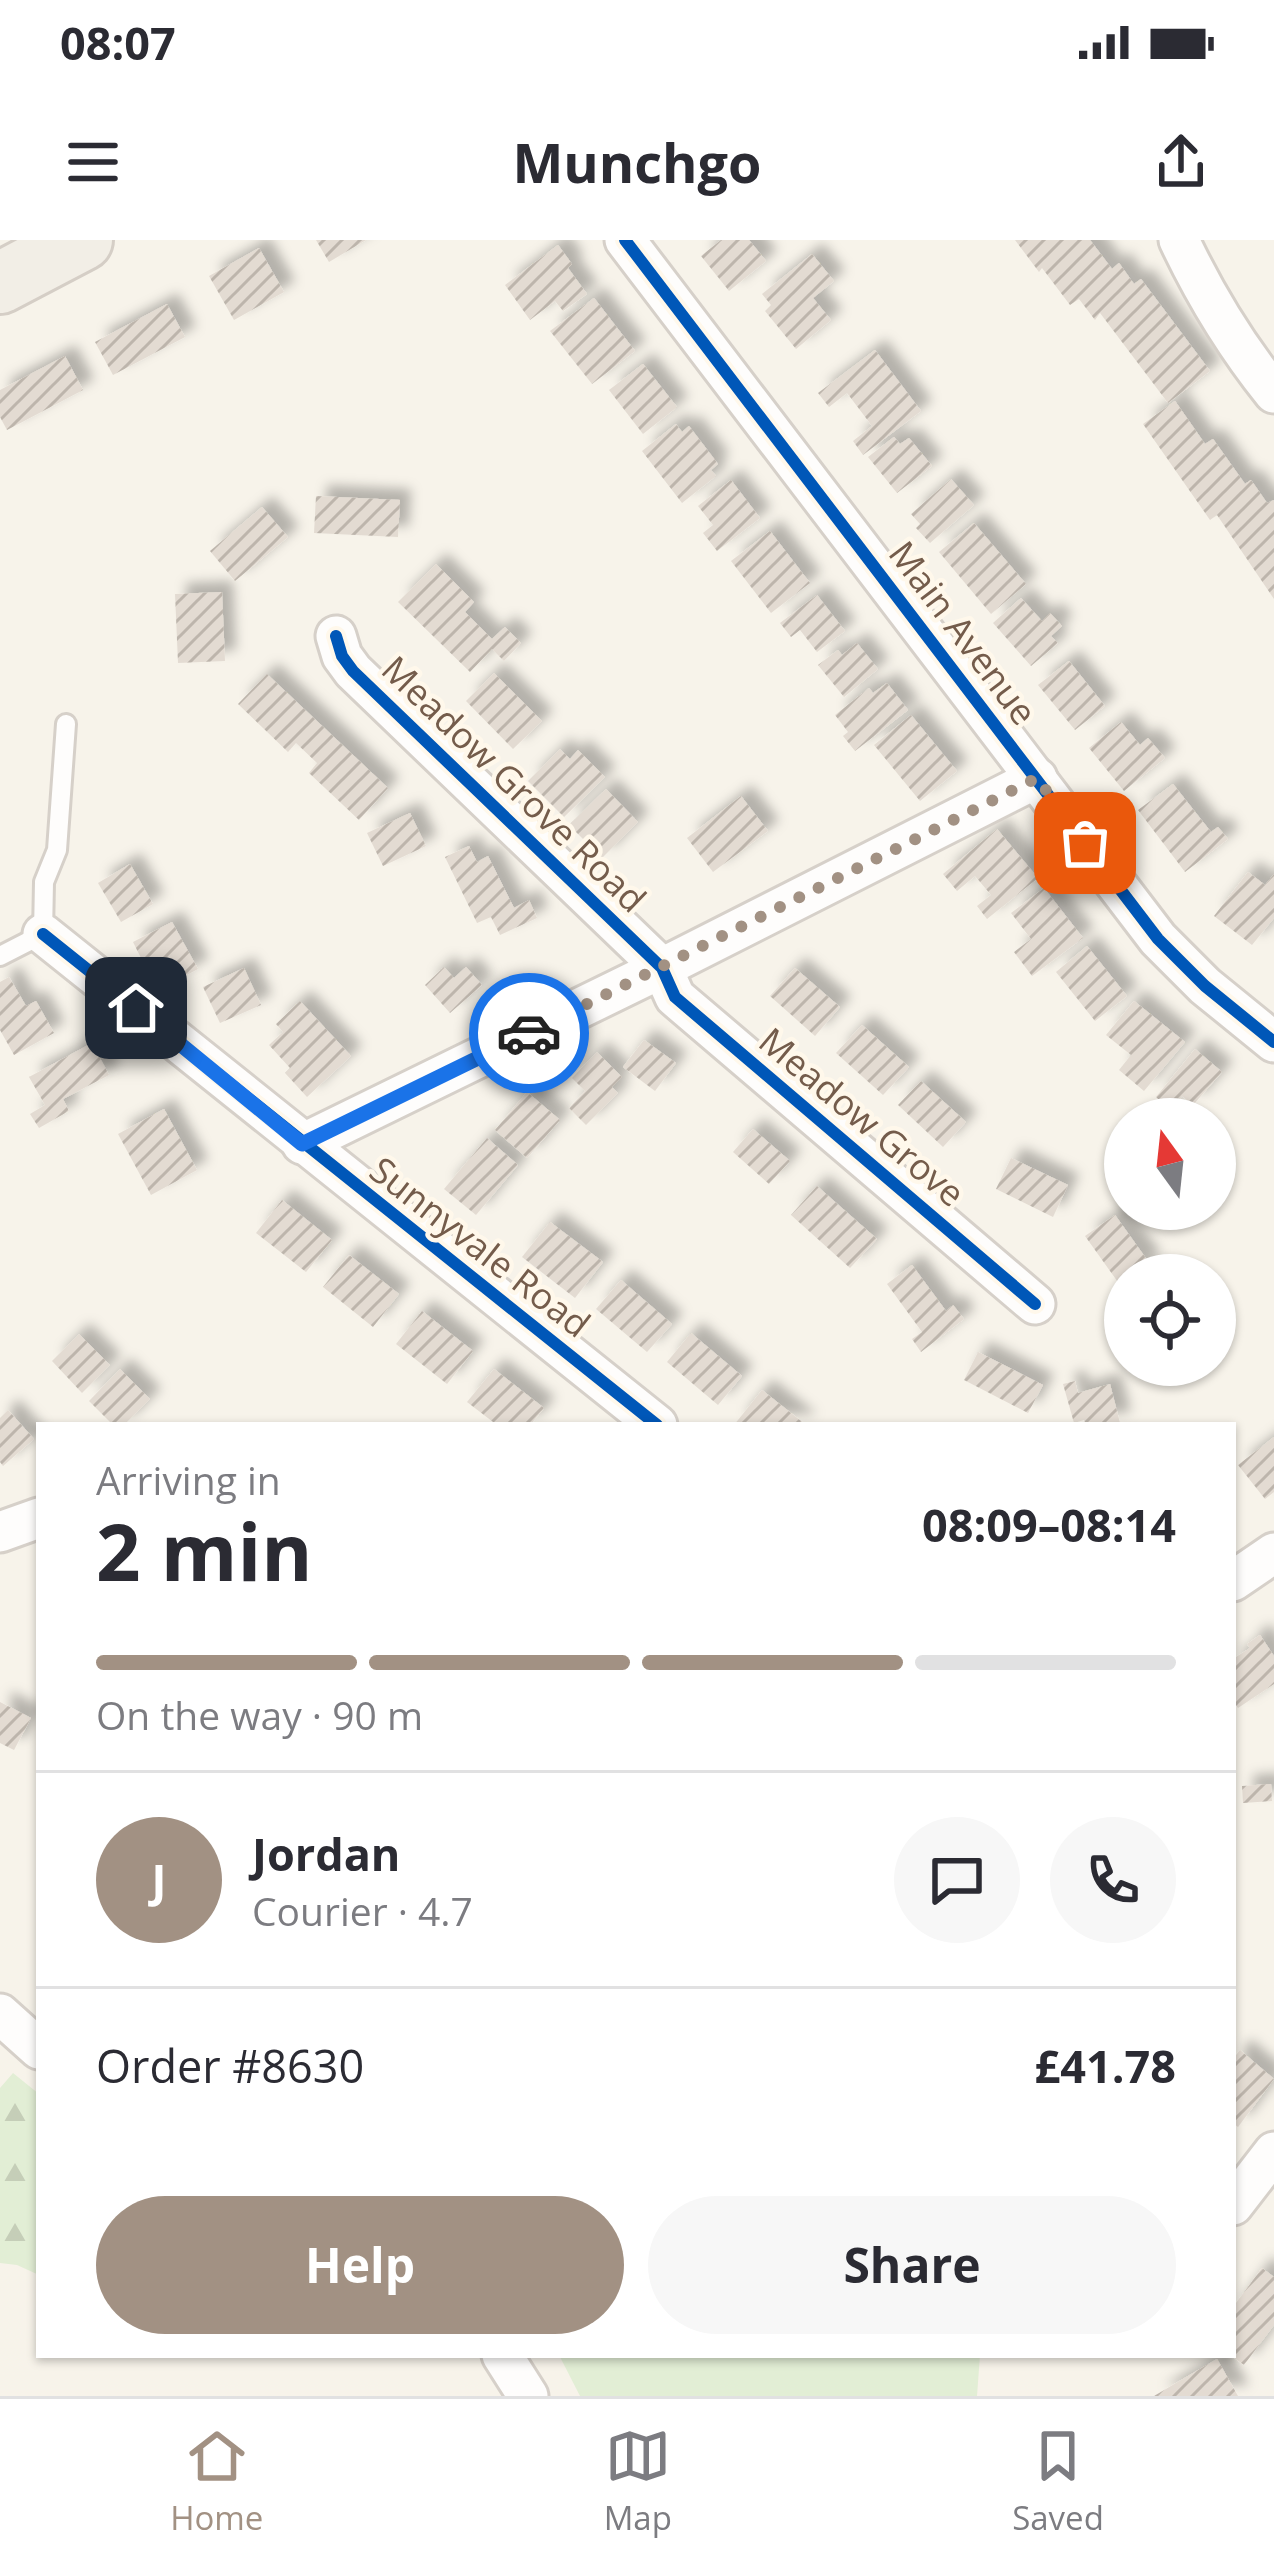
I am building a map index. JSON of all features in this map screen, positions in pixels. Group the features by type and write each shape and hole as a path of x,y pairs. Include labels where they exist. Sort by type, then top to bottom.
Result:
{"main road":[{"path":"0,284 82,240"}],"street":[{"name":"Main Avenue","path":"626,240 1158,939 1205,986 1274,1042"},
{"path":"1179,240 1243,355 1274,393"},
{"name":"Meadow Grove Road","path":"336,636 353,671 662,968"},
{"path":"302,1144 1037,778"},
{"name":"Sunnyvale Road","path":"43,934 653,1422"},
{"name":"Meadow Grove","path":"662,968 675,997 1036,1304"},
{"path":"0,1532 36,1519"},
{"path":"1236,1579 1274,1553"},
{"path":"1236,2201 1274,2152"},
{"path":"504,2358 528,2396"}],"lane":[{"path":"0,956 43,934 44,882 57,850 66,724"}],"green space":[{"path":"13,2073 36,2092 36,2274 0,2263 0,2088"},
{"path":"561,2358 980,2358 977,2396 580,2396"}],"building":[{"path":"316,240 366,240 329,262"},
{"path":"721,240 749,240 766,261 729,291 701,256"},
{"path":"1015,240 1090,240 1112,269 1119,263 1134,284 1141,279 1210,371 1168,403 1100,313 1095,320 1079,299 1070,305"},
{"path":"558,245 587,294 563,311 555,301 530,320 505,285"},
{"path":"259,248 284,292 234,320 209,276"},
{"path":"812,254 834,281 813,298 831,320 796,349 765,311 771,305 762,294"},
{"path":"594,298 635,351 592,384 550,331"},
{"path":"167,304 185,337 113,375 95,342"},
{"path":"875,350 921,411 863,455 853,441 872,426 847,393 829,407 818,393"},
{"path":"65,356 83,390 7,430 0,417 0,390"},
{"path":"643,364 677,407 643,434 609,390"},
{"path":"1175,401 1205,444 1213,439 1245,484 1251,480 1267,503 1274,500 1274,599 1217,515 1210,520 1143,424"},
{"path":"676,424 682,432 689,426 718,464 711,470 716,476 682,503 642,451"},
{"path":"894,437 900,444 909,438 932,466 897,493 868,457"},
{"path":"951,479 974,505 930,543 911,514"},
{"path":"731,480 760,518 717,551 703,533 713,525 698,506"},
{"path":"316,496 400,500 398,537 314,533"},
{"path":"262,507 288,537 235,581 210,551"},
{"path":"974,523 1026,584 991,614 939,552"},
{"path":"770,531 810,583 771,613 731,561"},
{"path":"436,564 474,602 465,612 492,639 505,627 521,643 504,661 492,649 470,672 398,602"},
{"path":"222,592 225,661 178,663 175,594"},
{"path":"817,595 845,631 817,652 800,630 791,637 780,623"},
{"path":"1021,598 1042,621 1050,613 1062,626 1051,636 1058,643 1031,666 993,623"},
{"path":"857,643 878,669 844,697 818,665"},
{"path":"1069,661 1105,706 1075,730 1038,685"},
{"path":"494,673 542,721 513,749 466,701"},
{"path":"267,674 388,788 359,820 309,773 317,763 296,743 288,752 238,704"},
{"path":"887,683 908,710 855,751 835,715 869,688 873,693"},
{"path":"911,715 957,771 920,801 874,745"},
{"path":"1121,722 1140,745 1148,738 1165,758 1124,791 1089,748"},
{"path":"560,749 570,759 578,750 605,777 564,817 528,781"},
{"path":"1173,784 1211,832 1218,827 1228,839 1185,872 1138,810"},
{"path":"606,789 638,822 602,858 569,825"},
{"path":"741,796 768,831 713,872 687,838"},
{"path":"410,813 426,846 383,866 367,833"},
{"path":"997,829 1038,878 987,919 977,906 991,895 975,876 957,891 943,874"},
{"path":"469,846 477,862 488,856 514,908 529,900 537,918 500,935 491,917 477,923 445,857"},
{"path":"130,864 153,904 121,922 98,883"},
{"path":"1248,872 1265,885 1274,874 1274,918 1252,945 1214,916"},
{"path":"1044,888 1083,938 1032,976 1014,952 1031,939 1011,913"},
{"path":"172,922 198,969 171,983 158,958 144,964 133,942"},
{"path":"1087,946 1127,996 1095,1021 1056,972"},
{"path":"444,967 454,978 466,967 482,985 450,1013 425,985"},
{"path":"244,968 261,1005 220,1023 203,987"},
{"path":"795,968 840,1007 815,1036 770,996"},
{"path":"9,977 26,1006 36,1001 54,1033 14,1055 0,1030 0,982"},
{"path":"300,1001 351,1056 307,1097 285,1073 290,1068 269,1045 283,1032 276,1024"},
{"path":"1134,1001 1185,1042 1144,1091 1119,1070 1131,1055 1106,1035"},
{"path":"862,1025 909,1067 883,1095 836,1053"},
{"path":"644,1040 676,1063 655,1091 623,1067"},
{"path":"92,1043 109,1075 63,1099 69,1111 39,1128 30,1114 45,1105 29,1077"},
{"path":"1195,1049 1222,1072 1199,1098 1156,1097"},
{"path":"597,1052 622,1077 612,1087 618,1093 586,1125 569,1108 585,1091 572,1078"},
{"path":"921,1081 966,1122 943,1147 898,1105"},
{"path":"527,1092 560,1120 527,1158 495,1130"},
{"path":"164,1109 197,1170 151,1195 118,1134"},
{"path":"753,1129 790,1161 769,1184 733,1152"},
{"path":"487,1138 518,1165 476,1215 444,1189"},
{"path":"1011,1158 1068,1185 1053,1217 996,1189"},
{"path":"817,1186 877,1239 850,1268 791,1215"},
{"path":"282,1200 332,1240 306,1272 256,1233"},
{"path":"550,1222 603,1262 575,1298 522,1257"},
{"path":"1104,1223 1104,1230 1126,1230 1143,1254 1104,1254 1104,1263 1085,1236"},
{"path":"349,1255 399,1294 373,1327 323,1287"},
{"path":"912,1265 946,1311 953,1305 964,1319 921,1352 912,1339 922,1332 887,1284"},
{"path":"621,1280 672,1324 647,1352 596,1309"},
{"path":"422,1311 473,1351 447,1384 396,1344"},
{"path":"691,1333 742,1376 718,1405 667,1362"},
{"path":"79,1334 110,1365 82,1393 52,1361"},
{"path":"978,1352 1043,1385 1028,1413 964,1380"},
{"path":"120,1369 150,1399 127,1422 110,1422 89,1401"},
{"path":"494,1369 544,1408 532,1422 493,1422 467,1402"},
{"path":"1075,1381 1078,1393 1111,1386 1120,1422 1074,1422 1063,1384"},
{"path":"762,1390 802,1422 736,1422"},
{"path":"8,1410 34,1439 3,1466 0,1418"},
{"path":"1274,1437 1274,1492 1265,1499 1238,1465"},
{"path":"1260,1635 1274,1656 1274,1684 1238,1708 1236,1657 1250,1648 1247,1644"},
{"path":"0,1702 31,1718 14,1750 0,1743"},
{"path":"1271,1784 1272,1801 1243,1803 1242,1786"},
{"path":"1240,2050 1274,2079 1238,2127 1236,2125 1236,2055"},
{"path":"1262,2268 1274,2277 1274,2325 1244,2365 1234,2358 1236,2303"},
{"path":"1217,2359 1238,2396 1154,2396"}],"cycle path":[{"path":"625,240 1158,939 1205,986 1274,1042"},
{"path":"336,636 353,671 662,968 675,997 1035,1304"},
{"path":"43,934 653,1422"}],"way so far":[{"path":"529,1033 1037,778 1085,843"}],"route":[{"path":"136,1008 302,1144 529,1033"}]}
